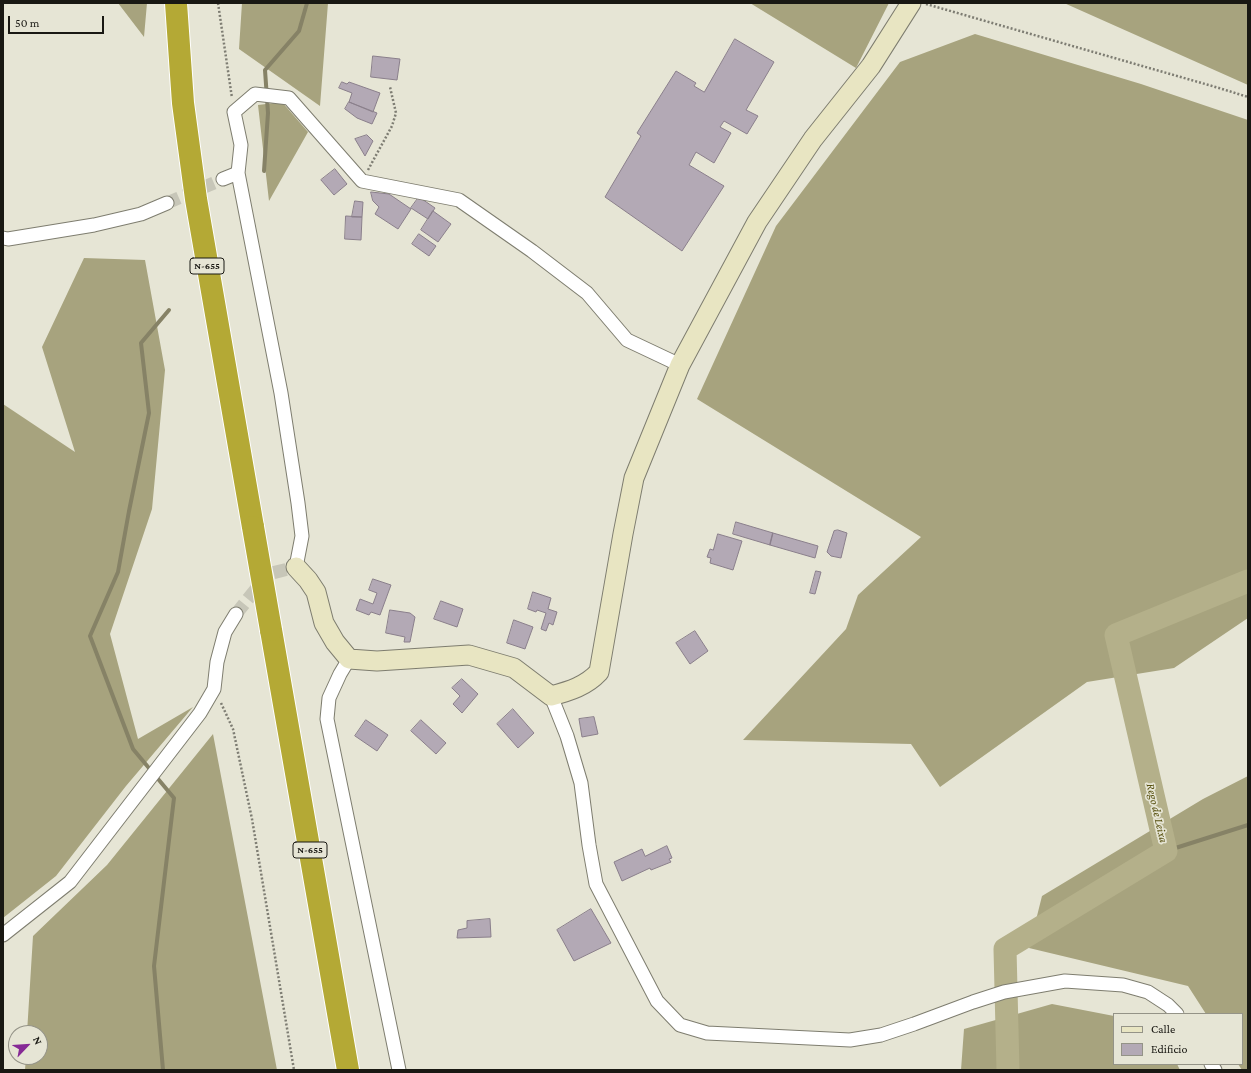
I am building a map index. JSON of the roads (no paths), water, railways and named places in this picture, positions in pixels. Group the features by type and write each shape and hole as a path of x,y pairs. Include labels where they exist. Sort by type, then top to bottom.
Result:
{"highway":[{"name":"N-655","path":"176,3 182,103 196,199 348,1070"}],"street":[{"path":"551,696 577,688 591,680 599,672 634,478 680,365 757,222 812,139 871,66 911,3"},
{"path":"349,660 335,642 324,623 316,592 308,580 296,567 302,536 281,393 238,173 241,146 234,112 255,94 289,98 362,181 459,200 532,251 587,293 627,340 680,365"},
{"path":"223,179 238,173"},
{"path":"3,238 8,239 94,225 141,214 167,203"},
{"path":"3,935 70,882 200,713 214,690 217,662 226,632 236,614"},
{"path":"349,660 377,661 469,655 514,668 551,696 567,736 581,783 596,884 658,1001 680,1025 707,1034 850,1040 881,1035 1004,992 1065,981 1123,985 1148,992 1168,1005 1176,1013"},
{"path":"349,660 340,674 329,698 327,719 399,1070"}],"waterway":[{"path":"264,171 268,113 265,70 299,31 307,3"},
{"path":"163,1070 154,966 174,798 133,749 90,636 118,572 149,413 141,343 169,310"},
{"name":"Rego de Leixa","path":"1008,1070 1005,949 1166,851 1116,635 1248,581"},
{"path":"1166,851 1248,825"}],"tunnel":[{"path":"167,203 223,179"},
{"path":"236,614 268,574 296,567"}]}
